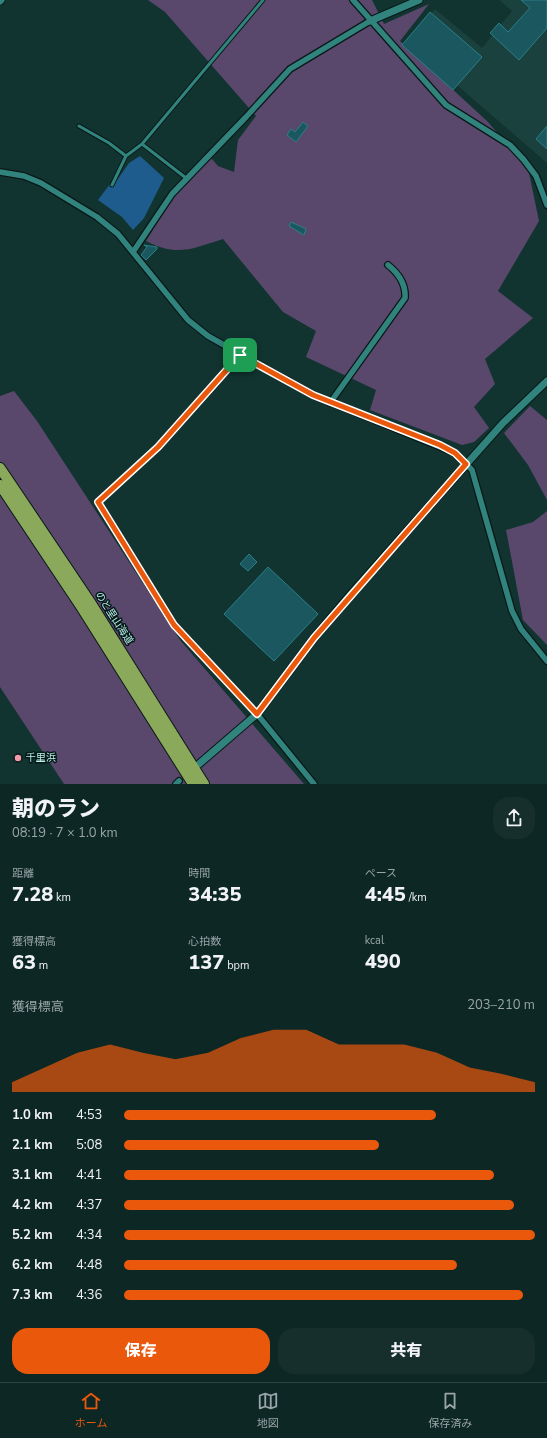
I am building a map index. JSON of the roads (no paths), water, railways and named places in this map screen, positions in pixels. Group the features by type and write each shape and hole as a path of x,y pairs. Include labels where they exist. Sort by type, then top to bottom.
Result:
{"highway":[{"name":"のと里山海道","path":"0,468 90,602 204,784"},
{"path":"0,484 82,608 193,784"}],"street":[{"path":"352,0 446,105 510,145 536,176 547,205"},
{"path":"133,252 172,194 290,69 370,21 419,0"},
{"path":"0,172 33,179 97,217 118,234 188,320 208,336 240,355 330,403 440,445 455,453 472,470 512,611 521,629 547,661"},
{"path":"330,403 405,298 405,291 399,275 388,265"},
{"path":"240,355 158,447 98,502 174,625 257,714 314,784"},
{"path":"199,764 257,714 314,638 503,423 547,381"}],"lane":[{"path":"112,185 126,156 142,144 262,0"},
{"path":"79,126 109,143 126,156"},
{"path":"142,144 186,178"}],"water":[{"path":"140,156 164,178 144,218 133,230 122,217 98,200 110,184 113,186 129,163"}],"place":[{"name":"千里浜","path":"18,758"}]}
